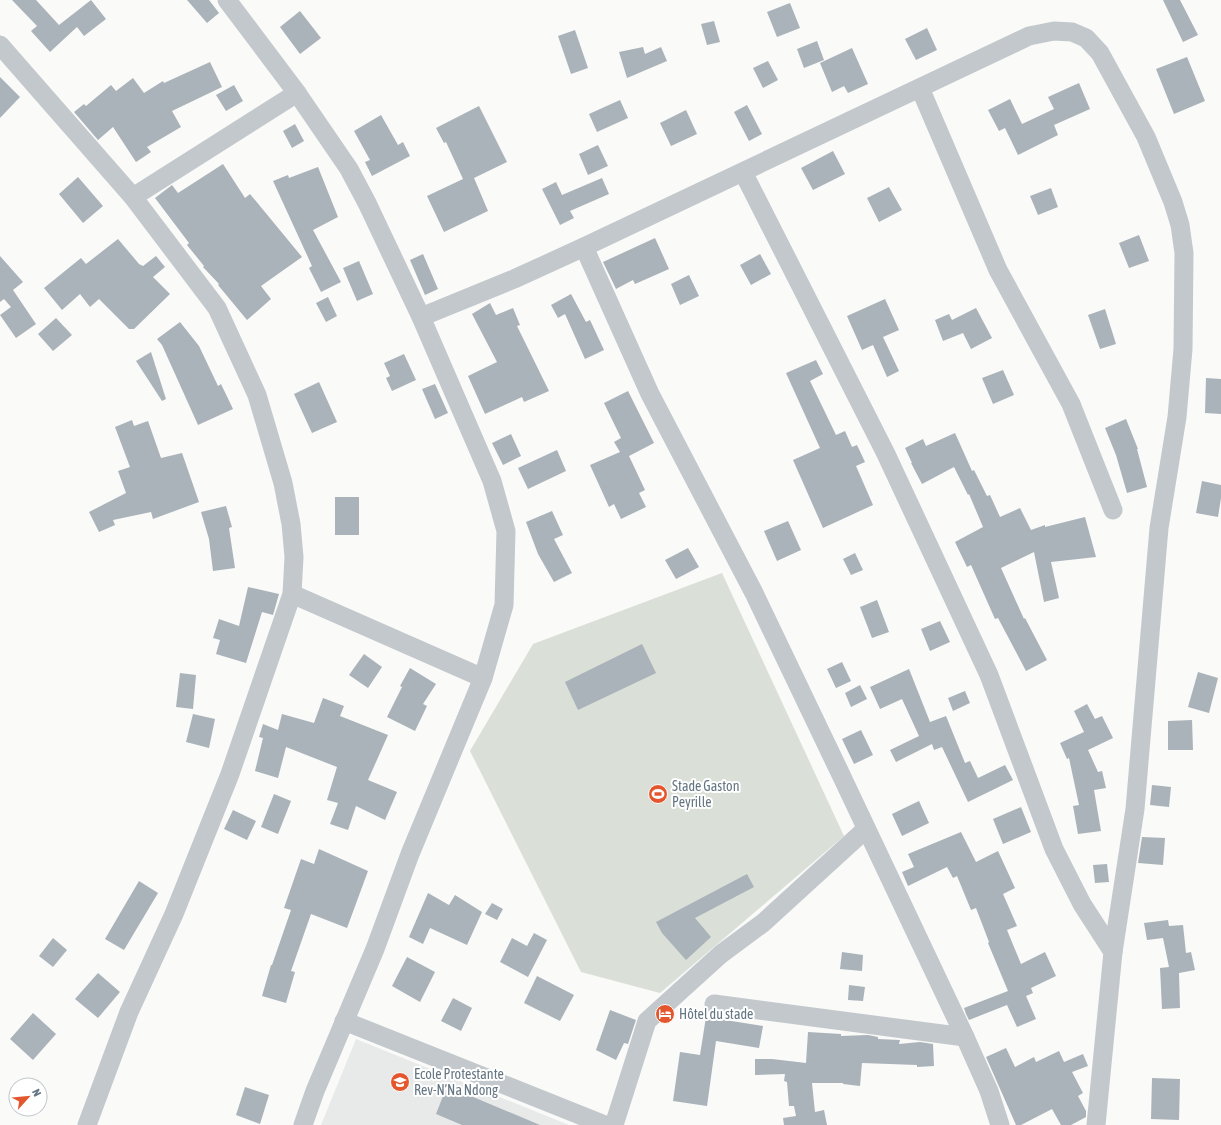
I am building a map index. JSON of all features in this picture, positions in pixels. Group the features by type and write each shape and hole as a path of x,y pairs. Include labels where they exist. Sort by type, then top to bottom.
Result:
{"street":[{"path":"226,0 297,93 349,169 367,203 421,317 492,481 506,532 504,605 483,678 410,854 375,949 315,1091 303,1125"},
{"path":"421,317 514,279 584,247 1029,36 1054,31 1072,32 1086,38 1100,53 1146,137 1180,225 1184,253 1182,350 1177,417 1159,528 1135,809 1113,952 1096,1125"},
{"path":"0,45 132,197 217,308 257,395 284,483 291,524 294,557 292,594 230,774 174,914 129,1012 87,1125"},
{"path":"920,88 998,270 1071,404 1114,510"},
{"path":"132,197 297,93"},
{"path":"744,172 886,454 989,675 1054,849 1082,904 1113,952"},
{"path":"584,247 650,394 754,593 965,1037 989,1091 1000,1125"},
{"path":"292,594 483,678"},
{"path":"614,1125 647,1021 721,954 763,923 866,829"},
{"path":"714,1004 965,1037"},
{"path":"344,1021 605,1125"}],"shaded area":[{"name":"Stade Gaston Peyrille","path":"722,573 844,836 660,993 581,972 470,751 533,644"},
{"name":"Ecole Protestante Rev-N’Na Ndong","path":"356,1039 569,1125 321,1125"}],"building":[{"path":"12,0 36,0 59,25 91,0 106,19 84,36 77,27 50,52 31,31 37,26"},
{"path":"187,0 209,0 219,13 207,23"},
{"path":"1163,0 1180,0 1198,35 1183,42"},
{"path":"790,3 800,28 777,37 767,12"},
{"path":"300,11 321,38 300,54 280,27"},
{"path":"714,21 720,42 707,45 701,24"},
{"path":"927,28 937,50 916,60 905,39"},
{"path":"575,30 588,68 571,74 558,36"},
{"path":"817,41 824,60 804,68 797,49"},
{"path":"643,47 645,54 661,47 667,61 627,78 619,52"},
{"path":"852,48 868,84 848,93 844,86 832,92 820,63"},
{"path":"1187,57 1205,101 1174,114 1156,69"},
{"path":"768,61 778,80 763,88 753,68"},
{"path":"210,62 222,87 172,111 181,127 147,147 151,152 136,162 113,127 98,140 74,112 84,104 86,106 111,85 116,91 133,78 144,93 163,81 164,83"},
{"path":"0,77 20,97 0,118"},
{"path":"1079,83 1090,109 1054,125 1058,135 1018,155 1005,128 999,131 988,110 1010,99 1022,124 1054,109 1048,97"},
{"path":"234,85 243,101 226,111 216,95"},
{"path":"620,100 628,118 597,132 589,114"},
{"path":"747,105 762,134 749,141 734,112"},
{"path":"479,106 507,162 474,178 488,211 444,232 427,196 463,179 446,142 444,143 436,128"},
{"path":"686,110 697,134 671,146 660,123"},
{"path":"381,115 398,145 403,142 410,156 372,176 365,162 370,160 354,131"},
{"path":"295,124 304,141 292,148 283,131"},
{"path":"598,145 608,166 588,175 579,154"},
{"path":"833,151 845,174 813,190 801,168"},
{"path":"223,164 245,198 250,194 302,257 261,286 271,299 247,320 218,285 219,284 203,267 204,266 187,245 189,243 155,198 172,185 178,193"},
{"path":"318,167 338,217 313,230 341,282 321,292 309,268 312,266 273,181 288,175 289,178"},
{"path":"78,177 103,206 83,223 59,194"},
{"path":"602,178 609,194 570,211 574,218 560,225 542,189 556,182 562,195"},
{"path":"889,187 902,210 879,222 867,198"},
{"path":"1051,188 1058,207 1038,215 1030,196"},
{"path":"1139,235 1149,261 1129,268 1119,243"},
{"path":"655,238 669,269 635,284 633,280 616,289 603,262"},
{"path":"118,239 139,264 143,266 156,256 165,267 153,277 170,294 134,329 129,329 99,299 90,307 80,294 62,310 44,288 81,258 86,264"},
{"path":"423,254 438,289 425,295 410,260"},
{"path":"760,254 771,274 751,285 740,265"},
{"path":"0,256 23,282 13,290 36,324 16,338 0,315 11,307 4,299 0,302"},
{"path":"359,261 373,294 357,301 343,268"},
{"path":"689,275 699,296 680,305 671,284"},
{"path":"571,294 586,322 590,320 604,350 585,359 565,314 558,318 551,305"},
{"path":"328,297 337,316 326,322 316,303"},
{"path":"885,299 899,330 883,337 899,371 887,377 873,345 862,350 847,316"},
{"path":"490,303 496,315 513,308 520,325 517,326 549,391 524,402 522,397 485,414 468,376 497,362 472,314"},
{"path":"976,308 992,338 971,349 963,333 943,341 935,320 949,314 952,320"},
{"path":"1105,309 1116,344 1100,349 1088,315"},
{"path":"56,318 72,335 53,351 38,334"},
{"path":"180,322 199,346 218,386 221,384 233,409 198,425 162,345 157,339"},
{"path":"151,352 166,399 162,401 136,361"},
{"path":"404,354 416,380 392,391 386,378 390,376 384,363"},
{"path":"816,360 823,374 810,381 836,435 845,431 852,447 857,445 865,462 856,466 873,505 823,528 793,460 820,448 786,373"},
{"path":"1003,370 1014,395 993,404 982,378"},
{"path":"1206,378 1221,379 1221,414 1205,413"},
{"path":"319,382 337,422 312,433 294,394"},
{"path":"435,384 448,413 435,419 422,389"},
{"path":"628,391 654,443 629,456 645,490 639,493 646,507 621,519 614,504 609,507 590,465 620,452 614,442 621,438 604,403"},
{"path":"1126,419 1138,449 1147,487 1127,493 1116,455 1105,428"},
{"path":"132,420 134,426 148,421 161,458 182,453 199,502 153,519 151,512 113,520 115,525 99,532 89,512 126,493 118,471 130,467 115,427"},
{"path":"955,433 972,471 974,470 987,496 990,495 1000,517 1020,508 1031,530 1045,525 1045,527 1085,517 1096,557 1051,562 1059,598 1044,602 1034,552 1001,568 1024,619 1025,618 1047,660 1026,671 998,618 995,619 971,565 967,567 955,542 983,527 969,494 968,495 954,467 922,484 905,448 923,439 926,446"},
{"path":"511,434 521,456 503,465 492,443"},
{"path":"557,450 566,471 528,489 518,468"},
{"path":"1202,481 1221,485 1221,498 1218,517 1196,513"},
{"path":"335,497 359,497 359,535 335,535"},
{"path":"226,506 232,527 229,528 235,568 213,571 209,539 201,512"},
{"path":"552,511 563,535 554,539 572,573 554,582 538,554 526,522"},
{"path":"788,521 801,550 777,561 764,531"},
{"path":"688,548 699,567 676,579 665,560"},
{"path":"855,553 863,570 851,575 843,559"},
{"path":"248,587 279,594 273,615 262,612 246,663 216,654 220,640 213,638 219,619 239,626"},
{"path":"877,600 889,632 872,638 860,607"},
{"path":"940,621 950,642 930,651 921,629"},
{"path":"642,644 656,673 578,710 565,682"},
{"path":"364,654 382,667 368,688 349,675"},
{"path":"842,662 851,681 836,688 827,669"},
{"path":"410,668 436,684 423,704 427,706 415,731 387,717 402,687 400,686"},
{"path":"909,669 930,722 946,716 965,763 970,761 978,778 1005,765 1013,780 968,802 942,747 934,750 932,744 896,762 890,750 919,736 902,699 880,709 870,687"},
{"path":"1198,672 1218,678 1209,713 1188,707"},
{"path":"180,673 196,675 193,709 176,707"},
{"path":"860,685 867,699 851,707 845,693"},
{"path":"965,691 970,703 953,711 948,698"},
{"path":"323,698 344,706 340,716 388,735 368,780 397,792 385,820 356,806 348,830 330,824 338,803 327,800 337,767 286,747 278,778 255,771 263,738 259,737 263,724 278,730 282,714 314,723"},
{"path":"1087,704 1095,719 1102,716 1113,738 1088,750 1098,772 1102,771 1106,788 1094,790 1101,831 1078,834 1073,806 1079,805 1069,758 1067,759 1060,743 1084,732 1074,711"},
{"path":"193,714 215,719 209,748 186,742"},
{"path":"1192,720 1193,750 1168,750 1168,721"},
{"path":"861,730 873,755 854,764 842,739"},
{"path":"1152,785 1171,787 1169,807 1150,805"},
{"path":"274,794 291,801 278,834 261,827"},
{"path":"919,801 929,823 902,836 892,814"},
{"path":"1021,807 1031,832 1003,844 993,819"},
{"path":"233,810 256,821 247,840 224,829"},
{"path":"961,832 976,862 998,851 1015,888 1003,894 1017,926 1007,930 1021,964 1045,952 1056,976 1031,988 1033,993 1026,996 1036,1019 1017,1027 1007,1005 969,1020 966,1014 964,1008 1008,991 988,943 989,942 976,908 971,910 957,876 953,878 947,867 908,886 902,872 914,867 908,854"},
{"path":"1142,837 1165,838 1163,865 1138,863"},
{"path":"319,849 368,871 347,928 311,914 291,971 295,972 286,1003 262,996 271,965 291,910 284,908 301,859 314,864"},
{"path":"1107,864 1109,882 1095,883 1093,865"},
{"path":"747,874 754,887 695,918 711,937 686,960 662,933 656,922"},
{"path":"139,881 158,893 124,950 105,939"},
{"path":"428,893 449,905 455,895 482,912 467,945 430,928 423,944 409,937"},
{"path":"492,903 503,909 497,920 485,914"},
{"path":"1168,920 1169,926 1183,925 1186,953 1191,952 1195,970 1179,973 1180,1008 1162,1009 1160,968 1169,967 1163,938 1147,940 1144,923"},
{"path":"534,933 547,940 528,977 500,962 512,938 527,946"},
{"path":"53,938 67,950 53,967 39,956"},
{"path":"842,952 863,955 862,971 840,969"},
{"path":"407,957 435,972 420,1002 392,986"},
{"path":"98,973 120,992 98,1018 75,999"},
{"path":"537,976 574,995 560,1021 524,1003"},
{"path":"849,985 865,987 863,1001 848,1000"},
{"path":"453,998 472,1008 461,1031 441,1021"},
{"path":"610,1010 636,1020 628,1044 624,1043 616,1060 596,1050"},
{"path":"33,1013 56,1034 33,1060 10,1039"},
{"path":"706,1017 763,1026 759,1048 716,1041 707,1106 673,1101 680,1052 700,1055"},
{"path":"808,1032 841,1034 841,1036 868,1035 878,1037 878,1039 900,1040 899,1044 920,1042 933,1044 934,1066 917,1067 917,1065 862,1063 860,1086 843,1083 812,1083 815,1112 824,1110 827,1125 784,1125 783,1118 796,1116 794,1106 789,1106 787,1082 784,1081 785,1074 755,1075 755,1059 772,1059 806,1063"},
{"path":"1006,1048 1015,1067 1034,1057 1036,1062 1059,1051 1064,1062 1083,1054 1088,1066 1072,1072 1083,1093 1078,1096 1086,1111 1086,1117 1071,1125 1061,1125 1052,1109 1021,1125 1016,1125 986,1057"},
{"path":"1152,1078 1180,1079 1179,1120 1151,1119"},
{"path":"447,1086 540,1125 462,1125 436,1114"},
{"path":"245,1087 269,1095 260,1124 236,1115"}],"place":[{"name":"Stade Gaston Peyrille","path":"658,794"},
{"name":"Hôtel du stade","path":"665,1014"},
{"name":"Ecole Protestante Rev-N’Na Ndong","path":"400,1082"}]}
